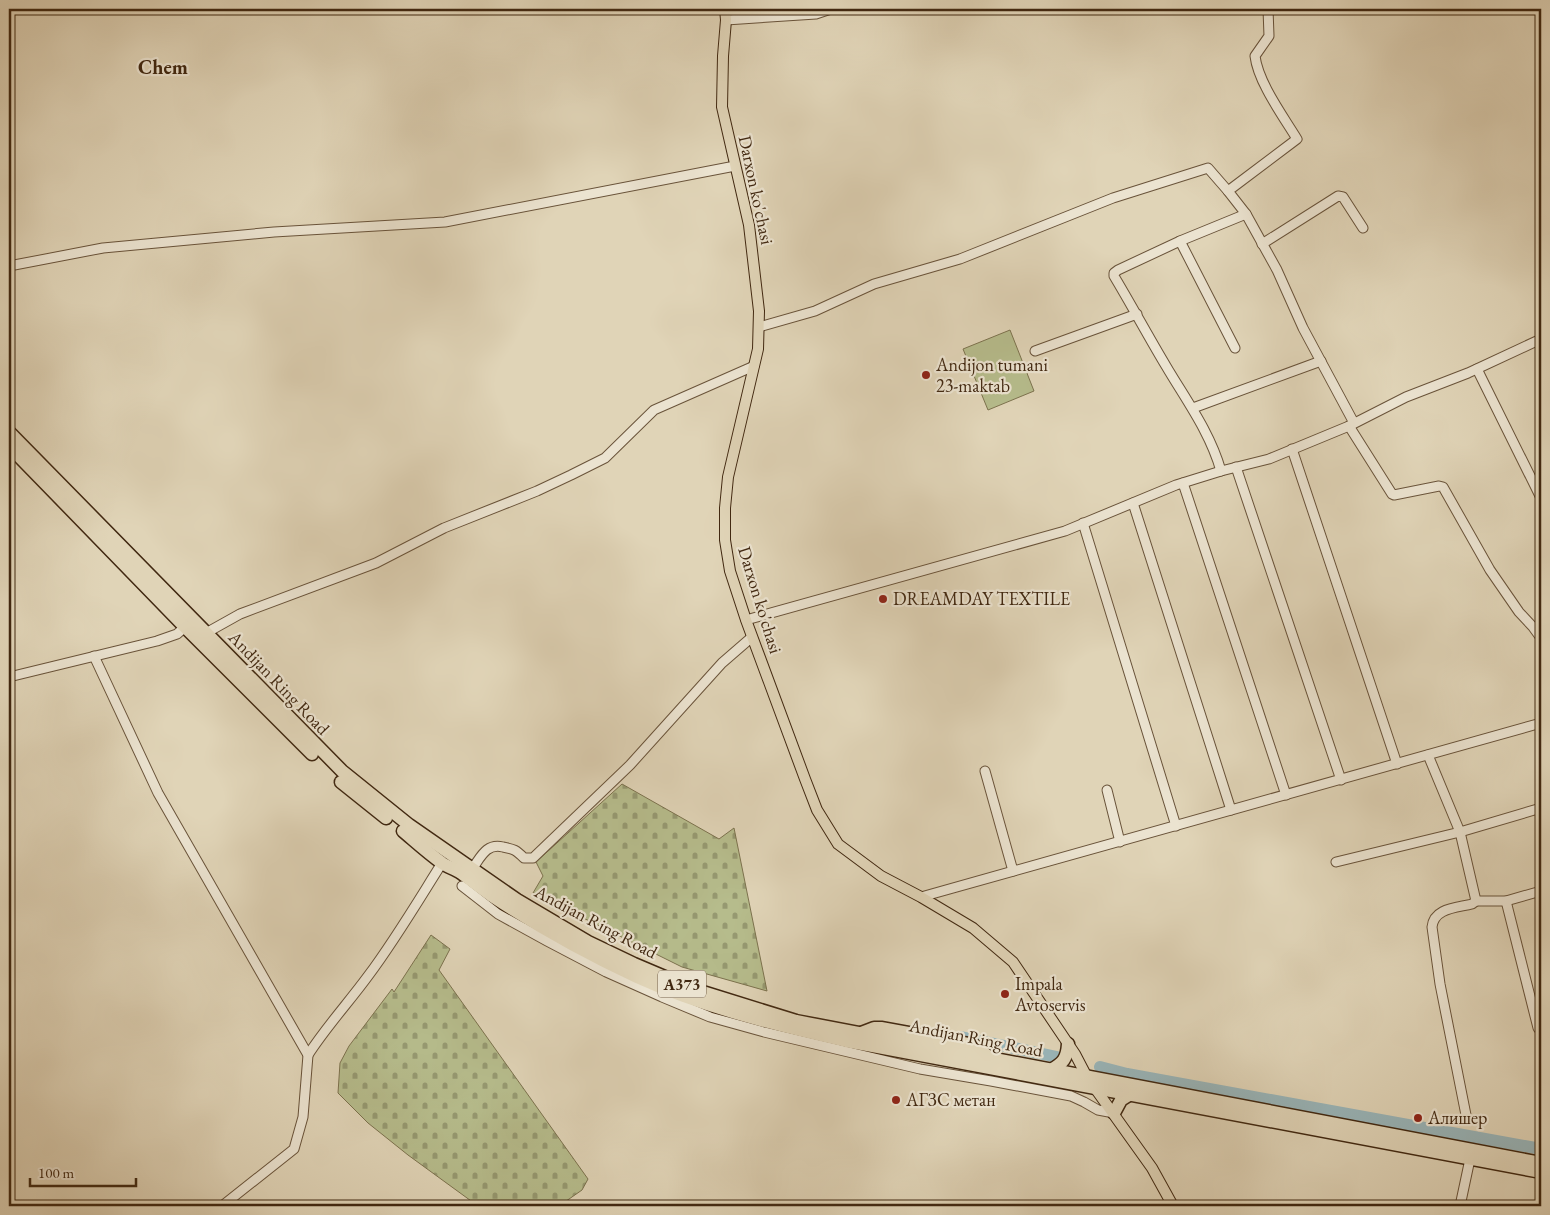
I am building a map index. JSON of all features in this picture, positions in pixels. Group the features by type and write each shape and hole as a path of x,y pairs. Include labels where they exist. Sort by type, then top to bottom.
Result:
{"highway":[{"name":"Andijan Ring Road","path":"9,432 273,703 352,781 466,871 492,896 589,953 638,977 739,1014 877,1053 991,1069 1541,1172"},
{"name":"Andijan Ring Road","path":"9,446 185,627 358,797 442,863 466,871 588,942 642,968 693,989 796,1021 860,1034 991,1069 1051,1070 1541,1163"},
{"path":"462,886 466,871"},
{"path":"1051,1070 1062,1064 1068,1051 1068,1044"},
{"path":"1114,1113 1121,1100 1130,1095"}],"main road":[{"name":"Darxon ko'chasi","path":"725,9 722,107 749,225 759,311 758,348 728,477 725,508 725,540 730,571 752,637 817,810 838,844 880,876 921,897 973,928 1013,962 1068,1044 1087,1077 1152,1168 1173,1206"}],"street":[{"path":"726,20 816,14 831,9"},
{"path":"1228,191 1298,139 1274,101 1256,66 1255,56 1269,36 1268,9"},
{"path":"9,266 112,247 274,232 445,222 735,166"},
{"path":"759,327 815,311 874,284 960,259 1113,198 1208,168 1246,214 1276,270 1352,424 1392,494 1439,486 1443,487 1490,570 1519,612 1541,638"},
{"path":"1262,244 1338,196 1345,200 1363,228"},
{"path":"1221,471 1210,440 1193,408 1166,366 1114,274 1118,270 1246,214"},
{"path":"1180,242 1235,348"},
{"path":"1035,351 1137,314"},
{"path":"746,620 1065,531 1183,483 1269,459 1352,424 1406,397 1477,369 1541,339"},
{"path":"1193,408 1321,362"},
{"path":"206,633 240,614 376,564 444,528 537,491 571,475 605,458 654,410 754,366"},
{"path":"1477,369 1541,498"},
{"path":"1292,449 1397,764"},
{"path":"1236,467 1341,780"},
{"path":"1183,483 1286,795"},
{"path":"1133,503 1231,810"},
{"path":"1083,523 1176,826"},
{"path":"9,677 178,634 185,627"},
{"path":"466,871 493,846 516,849 524,858 533,858 630,765 722,663 752,637"},
{"path":"94,656 158,793 308,1055"},
{"path":"921,897 1428,755 1541,726"},
{"path":"1428,755 1460,832 1476,901"},
{"path":"984,771 1014,871"},
{"path":"1106,790 1120,842"},
{"path":"1336,862 1460,832 1541,808"},
{"path":"222,1206 294,1149 303,1117 308,1055 368,976 442,863"},
{"path":"462,886 498,914 606,972 710,1017 764,1032 877,1053"},
{"path":"1466,1115 1440,984 1432,927 1433,920 1438,914 1472,904 1476,901 1506,901 1541,892"},
{"path":"1506,901 1538,1028 1541,1031"},
{"path":"991,1069 1070,1096 1098,1110 1114,1113"},
{"path":"1460,1206 1470,1159"}],"green space":[{"path":"1010,330 1034,391 988,410 963,349"},
{"path":"622,784 719,839 734,828 767,991 682,967 533,893 543,876 536,862"},
{"path":"431,935 450,949 439,970 588,1179 582,1190 559,1206 478,1206 368,1123 338,1093 340,1063 349,1046 392,989 394,992"}],"waterway":[{"path":"961,1037 1057,1057"},
{"path":"1100,1067 1127,1074 1541,1149"}],"place":[{"name":"Andijon tumani 23-maktab","path":"926,375"},
{"name":"DREAMDAY TEXTILE","path":"883,599"},
{"name":"Impala Avtoservis","path":"1005,994"},
{"name":"АГЗС метан","path":"896,1100"},
{"name":"Алишер","path":"1418,1118"}],"district":[{"name":"Chem","path":"163,67"}]}
